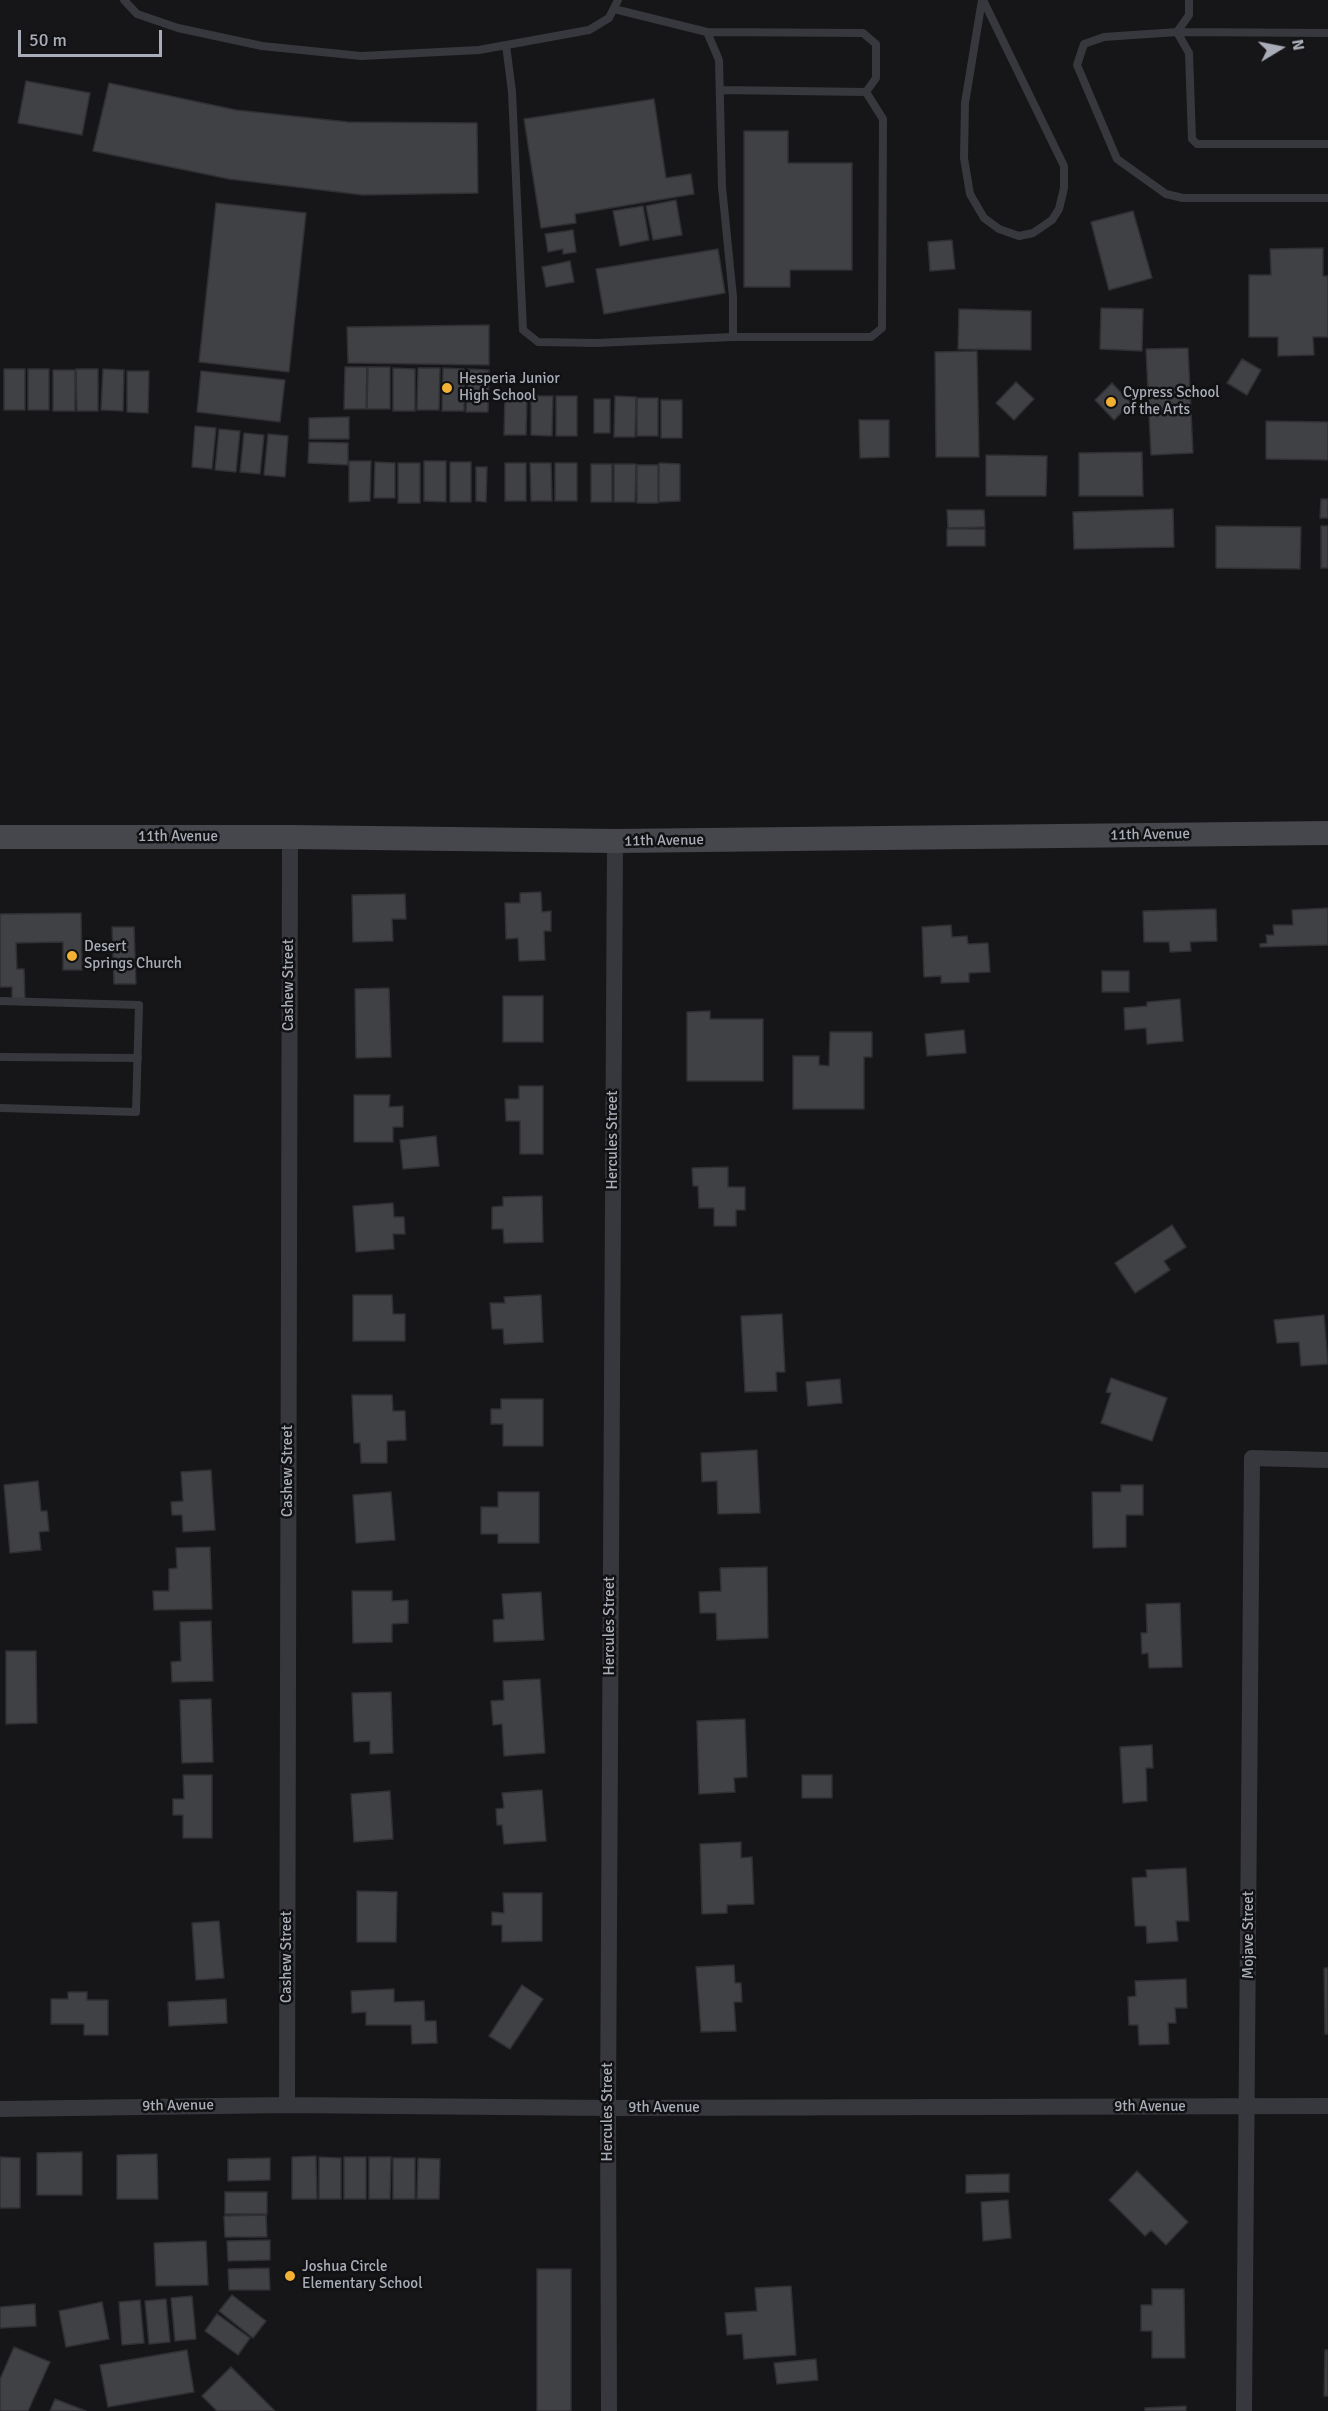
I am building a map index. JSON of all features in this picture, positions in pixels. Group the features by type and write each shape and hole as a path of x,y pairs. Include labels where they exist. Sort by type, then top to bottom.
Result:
{"main road":[{"name":"11th Avenue","path":"0,837 290,837 615,841 1328,833"}],"street":[{"name":"Cashew Street","path":"287,2105 290,837"},
{"name":"Hercules Street","path":"609,2411 608,2108 615,841"},
{"name":"Mojave Street","path":"1244,2411 1252,1458 1328,1460"},
{"name":"9th Avenue","path":"0,2109 287,2105 608,2108 1328,2106"}],"lane":[{"path":"124,0 137,14 178,28 262,46 361,56 478,50 589,30 609,18 616,4 707,32 863,33 876,44 876,78 866,92"},
{"path":"983,0 1064,166 1064,188 1059,208 1052,220 1033,233 1018,236 999,229 984,218 970,194 964,158 965,103 983,0"},
{"path":"1177,32 1189,15 1189,0"},
{"path":"707,32 719,60 722,187 733,297 733,337"},
{"path":"1177,32 1189,53 1192,139 1197,144 1328,144"},
{"path":"1328,33 1177,32 1104,37 1084,44 1077,65 1117,159 1166,194 1183,198 1328,198"},
{"path":"506,45 512,92 523,330 538,342 596,343 733,337 871,337 882,328 883,119 866,92"},
{"path":"720,90 866,92"},
{"path":"0,1001 139,1005 136,1112 0,1108"},
{"path":"0,1057 138,1058"}],"building":[{"path":"26,81 90,93 82,135 18,123"},
{"path":"109,83 236,110 348,122 477,123 478,193 363,195 229,179 93,151"},
{"path":"654,99 666,178 691,174 694,194 575,214 576,223 541,228 524,119"},
{"path":"744,131 788,131 788,163 852,163 852,270 790,270 790,287 744,287"},
{"path":"676,200 682,235 653,240 646,206"},
{"path":"216,203 306,213 289,372 199,362"},
{"path":"643,206 649,240 620,246 613,211"},
{"path":"1133,211 1152,278 1109,290 1091,222"},
{"path":"573,230 576,252 563,254 563,249 548,252 545,234"},
{"path":"952,240 955,269 930,271 928,242"},
{"path":"1323,248 1323,276 1328,276 1328,337 1313,337 1314,355 1278,356 1278,337 1249,337 1249,275 1271,275 1270,249"},
{"path":"718,249 725,293 604,314 596,269"},
{"path":"570,261 574,282 546,287 542,267"},
{"path":"1101,308 1143,309 1142,351 1100,349"},
{"path":"959,309 1031,311 1031,350 958,349"},
{"path":"489,325 489,365 348,363 347,327"},
{"path":"1188,348 1193,453 1151,455 1146,349"},
{"path":"977,351 979,457 936,457 935,352"},
{"path":"1242,359 1261,370 1247,395 1227,383"},
{"path":"345,367 367,367 366,409 344,409"},
{"path":"368,367 390,367 390,409 367,409"},
{"path":"393,368 415,369 415,411 393,411"},
{"path":"418,368 440,368 439,410 417,410"},
{"path":"443,368 464,369 464,411 442,411"},
{"path":"4,369 25,369 25,410 4,410"},
{"path":"28,369 49,369 49,410 28,410"},
{"path":"76,369 98,369 98,411 77,411"},
{"path":"103,369 124,370 123,411 101,410"},
{"path":"468,369 489,370 488,412 466,412"},
{"path":"53,370 75,370 75,411 53,411"},
{"path":"127,371 149,371 148,413 127,412"},
{"path":"201,371 285,380 280,422 197,412"},
{"path":"1016,382 1034,399 1014,420 996,403"},
{"path":"1112,383 1131,403 1114,420 1095,400"},
{"path":"505,396 527,396 526,435 504,435"},
{"path":"531,396 553,396 552,436 531,435"},
{"path":"556,396 577,396 577,436 556,436"},
{"path":"615,396 636,397 635,437 614,437"},
{"path":"637,398 658,398 658,436 637,436"},
{"path":"594,399 610,399 610,433 594,433"},
{"path":"661,400 682,400 682,438 661,438"},
{"path":"349,417 349,439 309,439 309,418"},
{"path":"859,420 889,420 889,457 860,458"},
{"path":"1266,421 1328,422 1328,460 1266,459"},
{"path":"195,426 216,428 212,469 192,467"},
{"path":"219,429 240,431 236,472 215,470"},
{"path":"244,433 264,435 260,474 240,472"},
{"path":"268,434 288,436 285,477 264,475"},
{"path":"309,442 348,443 348,465 308,463"},
{"path":"1142,452 1143,496 1079,496 1079,453"},
{"path":"986,455 1047,456 1046,496 986,496"},
{"path":"349,461 371,461 370,501 349,502"},
{"path":"424,461 446,461 446,502 424,501"},
{"path":"375,462 395,463 395,498 374,498"},
{"path":"450,462 471,462 471,502 450,502"},
{"path":"398,463 420,463 420,503 398,503"},
{"path":"505,463 526,463 526,501 505,501"},
{"path":"530,463 551,463 552,501 531,501"},
{"path":"555,463 577,463 577,501 555,501"},
{"path":"659,463 680,464 680,501 659,502"},
{"path":"591,464 612,464 612,502 591,502"},
{"path":"614,464 636,464 635,502 614,502"},
{"path":"637,465 658,465 658,503 637,503"},
{"path":"476,467 487,467 486,502 476,501"},
{"path":"1321,499 1328,499 1328,518 1320,518"},
{"path":"1173,509 1174,547 1074,549 1073,512"},
{"path":"947,510 984,510 985,527 948,528"},
{"path":"1216,526 1301,527 1300,569 1216,568"},
{"path":"1321,526 1328,526 1328,568 1321,568"},
{"path":"947,529 985,529 985,546 947,546"},
{"path":"541,892 542,912 551,911 551,931 544,931 545,960 519,961 518,938 506,939 505,903 520,903 520,893"},
{"path":"405,894 406,919 392,919 393,941 353,942 352,895"},
{"path":"1328,908 1328,945 1260,947 1260,944 1267,943 1266,935 1274,935 1273,925 1293,925 1292,910"},
{"path":"1216,909 1217,941 1190,942 1191,951 1170,952 1169,942 1144,942 1143,911"},
{"name":"Desert Springs Church","path":"81,913 82,970 63,970 63,942 16,943 17,969 24,969 25,999 12,999 12,987 0,987 0,914"},
{"path":"951,925 952,937 967,936 968,944 988,943 990,972 969,973 969,982 941,983 941,976 924,977 922,927"},
{"path":"112,927 134,927 136,984 114,984"},
{"path":"1102,971 1129,971 1129,992 1102,992"},
{"path":"389,988 391,1057 356,1058 355,989"},
{"path":"503,996 543,996 543,1042 503,1042"},
{"path":"1180,999 1183,1041 1147,1044 1146,1028 1125,1030 1124,1008 1147,1006 1147,1002"},
{"path":"710,1011 710,1019 763,1019 763,1081 687,1081 687,1012"},
{"path":"964,1030 966,1053 927,1056 925,1034"},
{"path":"830,1032 872,1032 872,1057 864,1057 864,1109 793,1109 793,1056 819,1056 819,1065 829,1066"},
{"path":"519,1086 543,1086 543,1154 520,1154 520,1121 506,1121 505,1099 519,1099"},
{"path":"354,1095 390,1095 389,1107 403,1106 403,1127 393,1127 393,1142 354,1142"},
{"path":"436,1136 439,1166 403,1169 400,1140"},
{"path":"728,1167 728,1187 745,1187 745,1210 736,1210 736,1226 714,1226 714,1208 699,1208 698,1186 693,1186 692,1168"},
{"path":"542,1196 543,1242 504,1243 503,1229 492,1229 492,1207 503,1206 503,1197"},
{"path":"393,1203 394,1217 404,1217 405,1234 393,1234 394,1249 356,1252 353,1206"},
{"path":"1172,1225 1186,1247 1164,1261 1170,1270 1135,1293 1115,1263"},
{"path":"353,1295 392,1295 393,1314 405,1314 405,1341 353,1341"},
{"path":"541,1295 543,1342 504,1344 503,1329 492,1329 490,1303 505,1303 504,1297"},
{"path":"782,1314 785,1372 776,1372 777,1391 745,1392 741,1316"},
{"path":"1324,1315 1328,1364 1301,1366 1299,1342 1277,1343 1274,1320"},
{"path":"1111,1378 1167,1398 1152,1441 1101,1423 1111,1393 1106,1392"},
{"path":"840,1379 842,1403 808,1406 806,1382"},
{"path":"352,1395 392,1395 393,1411 405,1411 406,1440 387,1441 387,1463 361,1463 360,1443 354,1443"},
{"path":"501,1399 543,1399 543,1446 503,1446 503,1424 491,1424 491,1409 501,1409"},
{"path":"757,1450 760,1513 718,1514 717,1481 702,1482 701,1453"},
{"path":"211,1470 215,1530 183,1532 182,1515 172,1515 171,1502 183,1501 181,1472"},
{"path":"38,1481 41,1511 47,1511 49,1531 39,1532 41,1550 10,1553 4,1485"},
{"path":"1121,1485 1143,1485 1143,1515 1126,1515 1126,1547 1093,1548 1092,1492 1121,1492"},
{"path":"391,1492 395,1540 356,1543 353,1495"},
{"path":"498,1492 539,1492 539,1543 498,1543 498,1534 481,1534 481,1507 498,1507"},
{"path":"210,1547 212,1609 154,1610 153,1591 169,1591 169,1569 177,1568 176,1548"},
{"path":"767,1567 768,1638 717,1640 716,1613 700,1613 699,1592 721,1591 720,1568"},
{"path":"352,1591 392,1591 392,1601 408,1600 408,1623 392,1624 392,1642 353,1643"},
{"path":"541,1592 544,1640 494,1642 493,1620 504,1619 502,1594"},
{"path":"1180,1603 1182,1667 1149,1668 1148,1653 1142,1654 1141,1633 1147,1633 1146,1604"},
{"path":"211,1621 213,1681 172,1682 171,1662 181,1661 180,1622"},
{"path":"6,1651 36,1651 37,1723 6,1724"},
{"path":"540,1679 545,1753 504,1756 502,1724 493,1725 491,1701 504,1700 503,1681"},
{"path":"391,1692 393,1753 370,1754 370,1741 354,1742 352,1693"},
{"path":"211,1699 213,1762 182,1763 180,1700"},
{"path":"745,1719 747,1777 734,1778 735,1792 699,1794 697,1721"},
{"path":"1152,1745 1153,1768 1146,1768 1147,1801 1123,1803 1120,1747"},
{"path":"183,1775 212,1775 212,1838 183,1838 183,1815 173,1815 173,1799 184,1799"},
{"path":"802,1775 832,1775 832,1798 802,1798"},
{"path":"542,1790 546,1841 504,1844 502,1825 497,1825 496,1809 504,1808 502,1793"},
{"path":"390,1791 393,1839 354,1842 351,1794"},
{"path":"741,1842 741,1858 752,1857 754,1904 727,1905 727,1913 702,1914 700,1844"},
{"path":"1186,1868 1189,1921 1176,1921 1178,1941 1147,1943 1146,1926 1135,1926 1132,1878 1147,1877 1146,1870"},
{"path":"357,1891 397,1892 396,1942 357,1942"},
{"path":"503,1893 542,1893 542,1941 502,1942 502,1925 492,1925 492,1912 504,1913"},
{"path":"219,1921 224,1978 196,1980 192,1923"},
{"path":"734,1965 735,1983 741,1983 742,2002 734,2002 736,2031 701,2032 696,1967"},
{"path":"1324,1968 1328,1968 1328,2034 1325,2034"},
{"path":"1186,1979 1187,2008 1175,2008 1176,2023 1168,2023 1169,2044 1139,2045 1138,2025 1129,2025 1128,1997 1136,1996 1135,1981"},
{"path":"522,1985 543,1999 510,2049 489,2036"},
{"path":"394,1989 394,2002 424,2001 425,2021 436,2021 437,2043 412,2044 411,2025 366,2025 366,2012 352,2013 351,1991"},
{"path":"68,1992 87,1992 87,2000 108,2000 108,2035 84,2035 84,2024 51,2024 51,1999 68,1999"},
{"path":"226,1999 227,2023 169,2026 168,2002"},
{"path":"82,2152 82,2195 37,2195 37,2153"},
{"path":"157,2154 158,2199 117,2199 117,2155"},
{"path":"316,2156 317,2199 292,2199 292,2157"},
{"path":"0,2157 20,2158 20,2208 0,2208"},
{"path":"319,2157 341,2158 341,2199 319,2199"},
{"path":"344,2157 366,2157 366,2199 344,2199"},
{"path":"369,2157 391,2157 390,2199 369,2199"},
{"path":"270,2158 270,2180 228,2181 228,2159"},
{"path":"393,2158 415,2158 415,2199 393,2199"},
{"path":"418,2158 440,2159 439,2199 417,2199"},
{"path":"1137,2171 1188,2222 1166,2245 1151,2230 1145,2236 1109,2200"},
{"path":"1009,2174 1009,2192 966,2193 966,2175"},
{"path":"225,2192 267,2192 267,2214 225,2214"},
{"path":"1008,2200 1011,2238 983,2241 981,2202"},
{"path":"266,2215 267,2237 225,2237 224,2216"},
{"path":"270,2240 270,2260 228,2261 227,2241"},
{"path":"206,2241 208,2285 156,2286 154,2243"},
{"path":"269,2268 270,2290 229,2290 228,2269"},
{"path":"537,2269 571,2269 571,2411 537,2411"},
{"path":"791,2286 796,2355 744,2359 742,2334 727,2335 725,2313 757,2311 755,2288"},
{"path":"1152,2289 1184,2289 1185,2358 1152,2358 1152,2331 1141,2331 1141,2305 1152,2305"},
{"path":"232,2295 266,2321 253,2338 219,2311"},
{"path":"192,2296 196,2339 175,2341 171,2298"},
{"path":"166,2299 170,2342 149,2344 145,2301"},
{"path":"140,2300 144,2343 122,2345 119,2302"},
{"path":"102,2302 109,2339 66,2347 59,2311"},
{"path":"35,2304 36,2326 0,2328 0,2307"},
{"path":"217,2314 250,2338 238,2355 205,2331"},
{"path":"14,2347 50,2362 28,2411 0,2411 0,2379"},
{"path":"187,2350 194,2392 108,2407 100,2365"},
{"path":"1325,2350 1328,2350 1328,2396 1324,2396"},
{"path":"816,2359 818,2380 777,2384 774,2363"},
{"path":"231,2367 275,2411 217,2411 202,2396"},
{"path":"55,2399 86,2411 50,2411"},
{"path":"1186,2406 1186,2411 1145,2411 1145,2408"}],"place":[{"name":"Hesperia Junior High School","path":"447,388"},
{"name":"Cypress School of the Arts","path":"1111,402"},
{"name":"Desert Springs Church","path":"72,956"},
{"name":"Joshua Circle Elementary School","path":"290,2276"}]}
